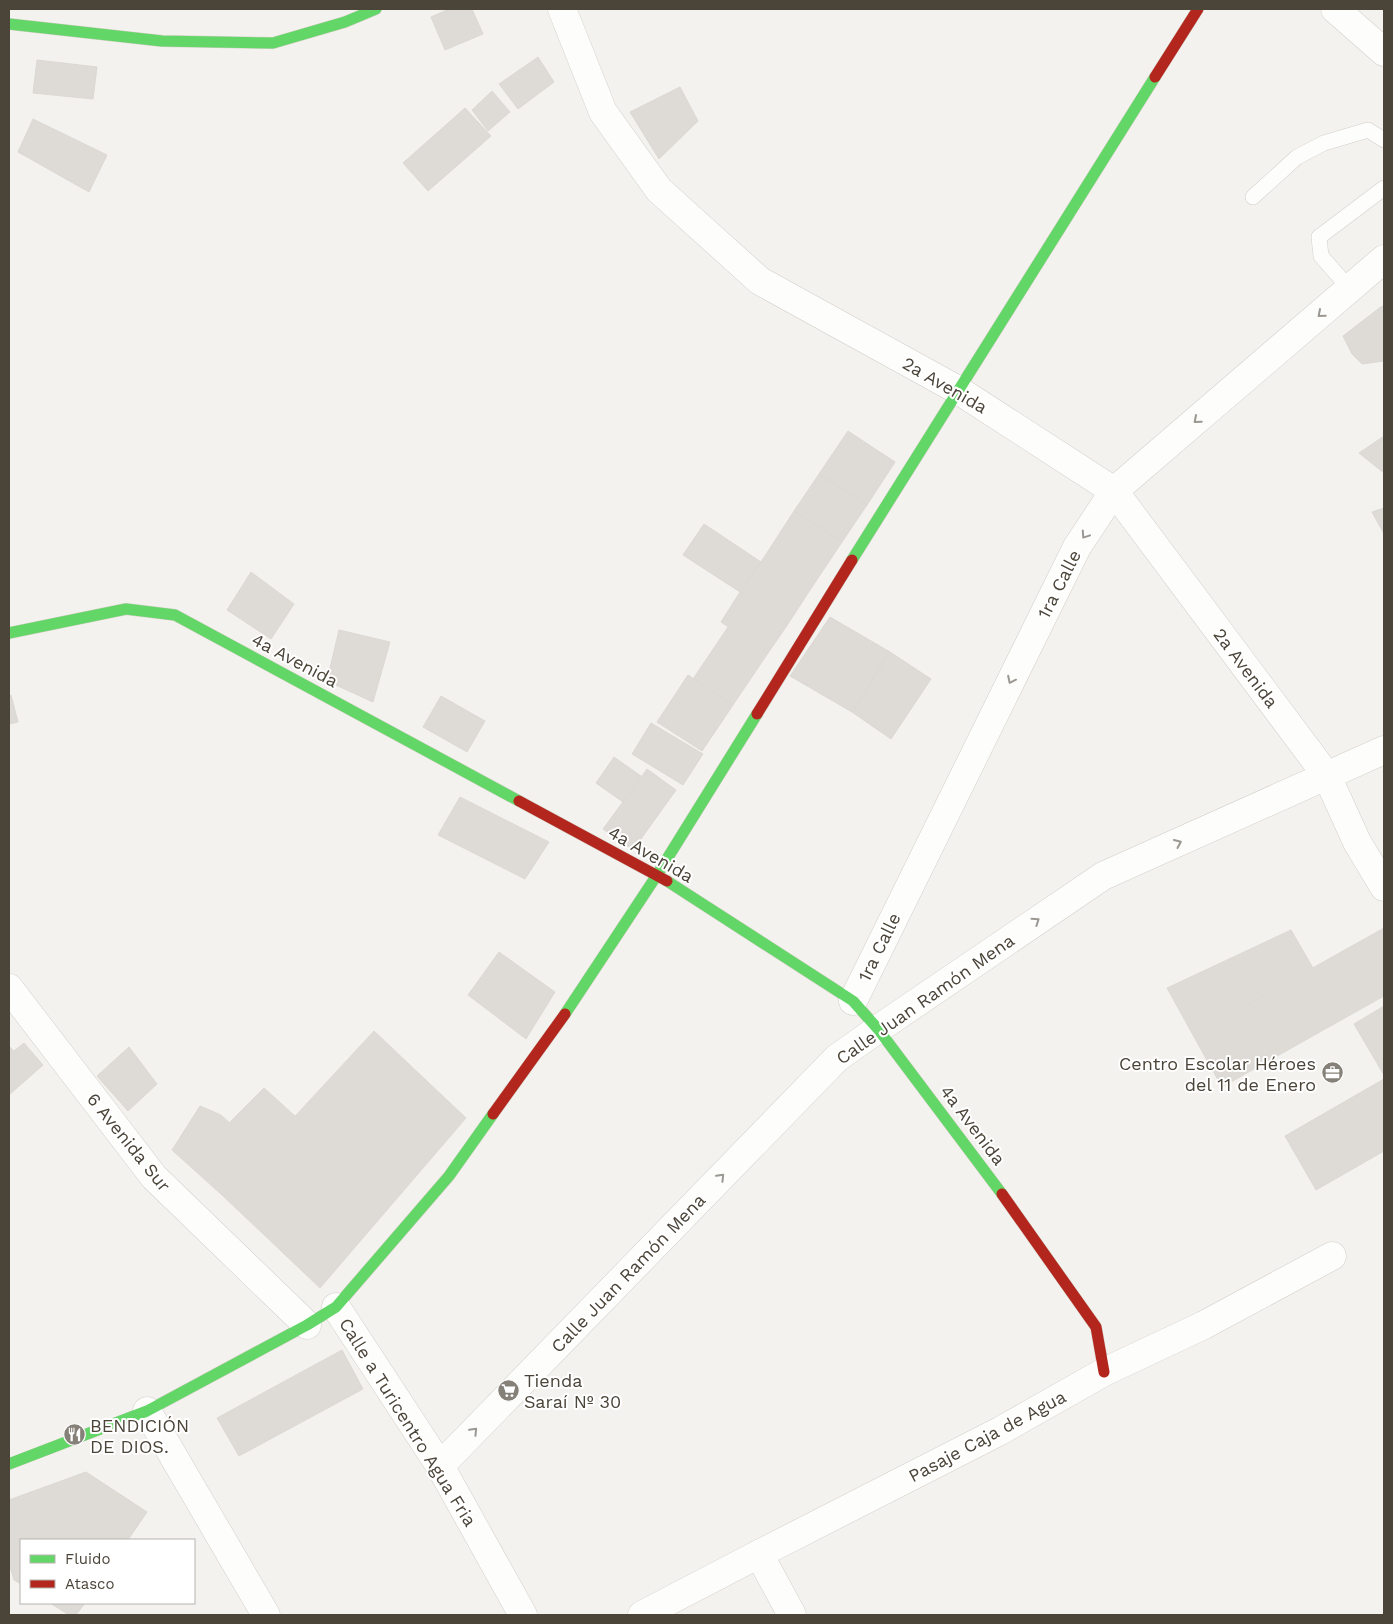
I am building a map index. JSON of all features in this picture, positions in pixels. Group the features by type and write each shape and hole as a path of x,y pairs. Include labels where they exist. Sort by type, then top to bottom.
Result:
{"main road":[{"path":"9,25 162,41 273,43 345,22 376,9"},
{"path":"9,1464 147,1411 336,1308 449,1176 553,1032 656,876 958,390 1198,9"},
{"name":"4a Avenida","path":"9,633 126,609 175,615 656,876 853,1001 878,1029 985,1168 1096,1327 1104,1372"}],"street":[{"name":"2a Avenida","path":"562,9 603,112 659,190 760,281 958,390 1114,491 1327,776 1357,842 1384,887"},
{"path":"1335,9 1384,52"},
{"name":"1ra Calle","path":"853,1001 1077,547 1114,491 1384,259"},
{"name":"Calle Juan Ramón Mena","path":"440,1466 837,1058 1103,876 1384,750"},
{"name":"6 Avenida Sur","path":"9,988 154,1177 307,1325"},
{"name":"Pasaje Caja de Agua","path":"642,1615 1000,1431 1104,1372 1204,1325 1332,1256"},
{"name":"Calle a Turicentro Agua Fria","path":"336,1308 440,1466 523,1615"},
{"path":"147,1411 266,1615"},
{"path":"759,1554 792,1615"}],"lane":[{"path":"1253,197 1297,157 1324,143 1368,130 1384,140"},
{"path":"1350,289 1321,256 1319,237 1384,188"}],"building":[{"path":"449,9 472,9 483,34 445,50 431,17"},
{"path":"538,57 554,82 518,109 499,84"},
{"path":"37,60 97,67 93,99 33,93"},
{"path":"680,87 698,121 659,159 630,112"},
{"path":"492,91 510,112 488,131 472,110"},
{"path":"465,108 491,136 428,191 403,163"},
{"path":"33,119 107,155 89,192 18,152"},
{"path":"1382,306 1384,308 1384,361 1362,364 1352,354 1343,336"},
{"path":"848,431 895,462 867,505 819,474"},
{"path":"1384,436 1384,473 1359,453"},
{"path":"819,474 867,505 842,542 794,511"},
{"path":"1384,508 1384,534 1372,512"},
{"path":"794,511 842,542 808,593 761,562"},
{"path":"704,524 761,562 740,592 683,555"},
{"path":"761,562 808,593 788,624 740,592"},
{"path":"251,572 294,604 271,639 227,610"},
{"path":"740,592 788,624 768,653 721,622"},
{"path":"830,617 890,652 852,712 790,676"},
{"path":"728,627 768,653 733,705 693,679"},
{"path":"339,630 390,642 373,702 327,681"},
{"path":"890,652 931,679 891,739 852,712"},
{"path":"688,675 733,705 702,751 657,722"},
{"path":"9,695 11,695 18,722 9,724"},
{"path":"441,696 485,721 467,752 423,727"},
{"path":"651,723 703,754 683,785 632,754"},
{"path":"614,757 641,776 623,802 596,783"},
{"path":"647,769 676,790 633,850 603,829"},
{"path":"460,797 549,842 525,879 438,835"},
{"path":"1384,928 1384,996 1222,1087 1193,1035"},
{"path":"1291,930 1313,968 1193,1035 1167,988"},
{"path":"499,952 555,992 526,1039 468,995"},
{"path":"1384,1006 1384,1075 1354,1024"},
{"path":"374,1031 466,1118 320,1288 222,1195"},
{"path":"24,1043 43,1065 9,1095 9,1046 14,1051"},
{"path":"129,1047 157,1084 128,1111 97,1076"},
{"path":"1384,1079 1384,1151 1316,1190 1285,1136"},
{"path":"264,1088 295,1116 262,1152 229,1123"},
{"path":"200,1106 221,1115 262,1152 222,1195 172,1150"},
{"path":"342,1350 363,1389 239,1456 217,1418"},
{"path":"86,1472 147,1512 129,1539 20,1539 20,1583 14,1580 9,1563 9,1500"},
{"path":"52,1604 84,1604 76,1615 69,1615"}],"traffic: fast":[{"path":"9,24 162,41 273,43 345,22 376,9"},
{"path":"852,560 1155,77"},
{"path":"9,633 126,609 175,615 519,801"},
{"path":"565,1014 657,875 757,714"},
{"path":"667,881 853,1001 878,1029 1002,1194"},
{"path":"9,1464 147,1411 307,1325 336,1307 449,1176 493,1114"}],"traffic: jam":[{"path":"1155,77 1198,9"},
{"path":"757,714 852,560"},
{"path":"519,801 667,881"},
{"path":"493,1114 565,1014"},
{"path":"1002,1194 1096,1327 1104,1372"}],"place":[{"name":"Centro Escolar Héroes del 11 de Enero","path":"1332,1073"},
{"name":"Tienda Saraí Nº 30","path":"508,1390"},
{"name":"BENDICIÓN DE DIOS.","path":"74,1435"}]}
